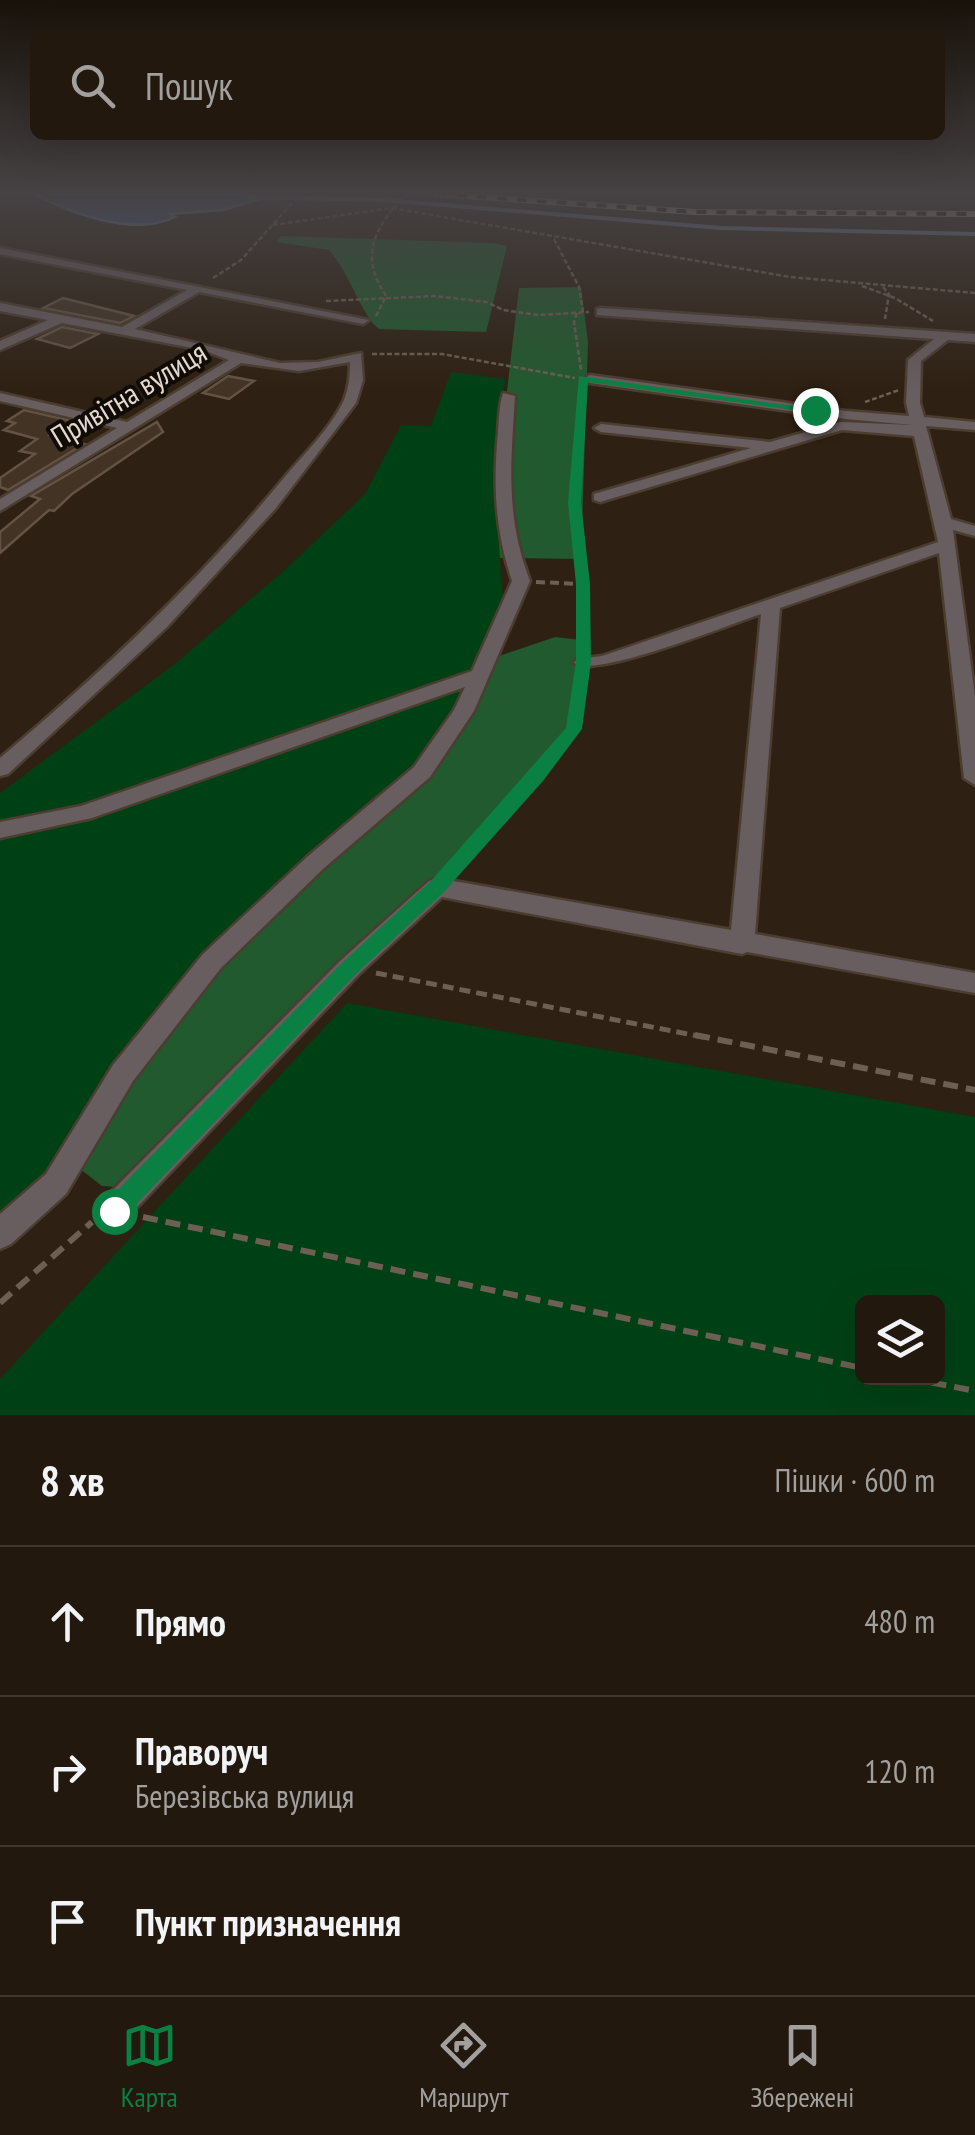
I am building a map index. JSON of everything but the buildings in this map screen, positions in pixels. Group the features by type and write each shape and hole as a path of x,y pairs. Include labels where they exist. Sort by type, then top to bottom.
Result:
{"street":[{"path":"51,260 363,320"},
{"path":"127,330 197,289"},
{"path":"0,307 206,347 236,361 318,367 356,356 352,398 254,528 193,596 0,768"},
{"path":"600,312 892,332 941,329 975,338"},
{"path":"0,346 60,319"},
{"path":"941,329 915,360 912,385 944,522 975,778"},
{"name":"Привітна вулиця","path":"0,506 236,361"},
{"path":"586,379 920,426"},
{"path":"0,1234 56,1184 123,1073 212,961 315,863 422,772 464,710 521,581 508,548 499,505 508,396"},
{"path":"0,397 130,427"},
{"path":"600,497 851,425 975,426"},
{"path":"601,428 777,447"},
{"path":"944,522 975,531"},
{"path":"584,662 604,661 947,545"},
{"path":"742,944 771,604"},
{"path":"0,830 84,813 480,675"},
{"path":"114,1211 349,968 437,887 975,983"}],"path":[{"path":"197,289 241,260"},
{"path":"368,260 368,270 386,296"},
{"path":"276,304 386,296 487,302 503,310 538,315 583,312 579,287 564,260"},
{"path":"689,260 790,277 975,294"},
{"path":"834,281 889,295"},
{"path":"881,285 889,295 941,329"},
{"path":"889,295 884,316 892,332"},
{"path":"363,320 375,318 386,296"},
{"path":"437,887 537,777 574,729 584,662 583,584 575,502 586,379 574,322 577,313"},
{"path":"356,356 442,354 586,379"},
{"path":"853,404 912,385"},
{"path":"521,581 583,584"},
{"path":"349,968 975,1090"},
{"path":"0,1303 78,1230 114,1211 855,1367"},
{"path":"945,1385 975,1391"}],"green space":[{"path":"336,260 504,260 486,332 379,329"},
{"path":"581,287 588,342 581,559 500,558 495,494 519,288"},
{"path":"451,372 505,379 495,494 503,600 472,701 415,783 288,884 58,1196 0,1250 0,793 176,663 288,567 365,494 401,425 431,426"},
{"path":"555,637 581,640 590,658 579,700 550,763 134,1188 102,1186 75,1165 122,1074 288,884 415,783 484,661"},
{"path":"347,1003 975,1117 975,1415 0,1415 0,1379"}],"route":[{"path":"114,1211 349,968 428,891 437,887 537,777 574,729 584,662 583,584 575,502 583,378 815,410"}]}
